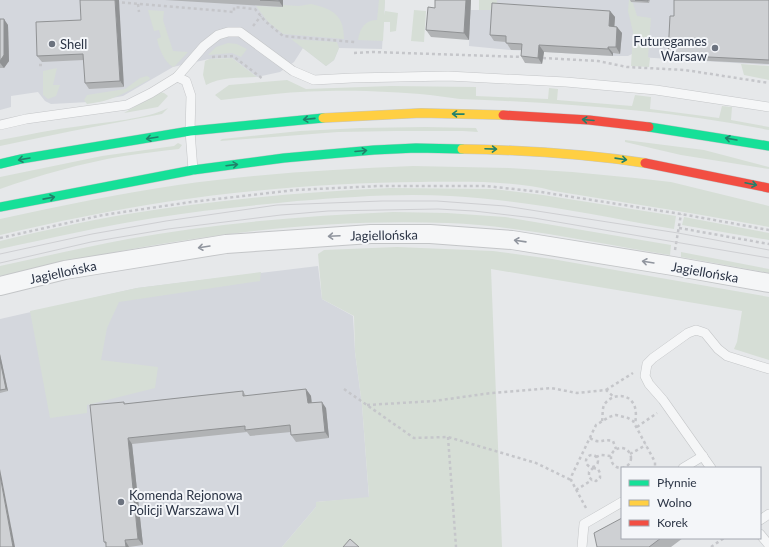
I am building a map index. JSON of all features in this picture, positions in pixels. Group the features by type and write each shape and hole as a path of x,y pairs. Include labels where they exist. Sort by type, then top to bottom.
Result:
{"main road":[{"path":"0,164 21,159 190,131 348,116 420,113 550,117 629,124 712,135 769,146"},
{"path":"0,208 193,170 284,158 374,150 464,148 588,155 637,161 769,188"}],"street":[{"name":"Jagiellońska","path":"0,286 65,270 226,244 371,234 430,234 512,240 769,283"}],"lane":[{"path":"0,125 26,119 127,104 151,93 176,77 204,46 218,35 228,32 240,32 293,71 314,80 448,76 566,82 656,90 769,107"},
{"path":"176,77 186,81 191,96 190,131 193,170"},
{"path":"710,467 663,400 648,384 645,376 646,368 653,358 690,331 696,330 705,333 718,349 727,356 769,369"},
{"path":"685,467 703,456"},
{"path":"582,547 584,524 621,503"},
{"path":"761,535 769,545"}],"path":[{"path":"116,2 234,12 234,7 255,9 265,21 283,36 355,42"},
{"path":"138,4 139,12"},
{"path":"354,53 373,52 526,58"},
{"path":"194,57 233,56 263,79"},
{"path":"543,58 598,61 627,67 685,70 769,84"},
{"path":"39,65 45,65"},
{"path":"0,238 103,215 191,202 295,190 379,186 486,186 541,192 681,214 769,230"},
{"path":"673,266 681,214"},
{"path":"679,228 769,244"},
{"path":"367,405 434,401 490,393 551,388 577,392 606,390 640,369 646,368"},
{"path":"344,389 414,438 448,437 536,463 571,480 586,508 592,505"},
{"path":"606,390 614,397"},
{"path":"602,421 603,408 605,404 614,397 625,397 634,403 636,409 636,426"},
{"path":"636,426 657,413"},
{"path":"571,480 596,425 613,416 620,415 628,418 636,426 655,462 655,467"},
{"path":"448,437 456,547"},
{"path":"590,438 600,442 607,440 613,441 616,449"},
{"path":"630,454 646,445"},
{"path":"621,468 618,468 612,463 611,456 616,449 624,448 630,454 630,461 625,467"},
{"path":"576,490 592,480 600,478 598,469 588,466 586,462 587,458 591,455 596,457 601,455 611,456"},
{"path":"592,480 589,476 589,472 597,465 598,461 596,457"},
{"path":"711,547 723,539"}],"shaded area":[{"path":"0,0 385,0 382,49 339,48 334,60 326,66 303,48 294,62 280,72 257,77 232,58 209,59 173,67 123,96 89,102 51,104 45,101 38,92 11,96 11,107 0,110"},
{"path":"379,0 385,0 384,15 385,11 398,13 396,31 390,32 390,22 384,22 383,41 358,40 360,32 366,23 377,20"},
{"path":"479,0 769,0 769,65 638,57 632,54 628,56 613,56 469,46 470,10 479,10"},
{"path":"479,0 497,0 496,10 479,10"},
{"path":"629,0 632,0 631,2 633,3 637,16 651,18 648,57 650,58 649,67 631,66 633,32 628,11"},
{"path":"311,4 325,8 336,14 342,24 344,39 283,34 268,22 256,6 283,7 283,5 299,6"},
{"path":"148,10 164,11 163,20 173,51 188,52 173,67 167,62 161,50 157,39 161,37 159,30 154,31"},
{"path":"414,10 426,11 424,42 411,41"},
{"path":"291,39 337,42 339,48 334,60 326,66"},
{"path":"228,43 237,44 247,49 241,57 232,53 208,55 216,47"},
{"path":"232,58 257,77 224,79 206,85 203,75 205,61 209,59"},
{"path":"741,64 769,66 769,80 744,75"},
{"path":"57,68 53,85 60,85 56,96 48,99 43,95 43,71"},
{"path":"147,76 150,79 127,92 105,101 87,104 84,100 87,95 125,89 140,78"},
{"path":"287,80 306,89 391,86 476,87 476,96 548,99 549,88 558,89 557,100 632,106 635,95 651,97 650,109 719,118 722,106 732,107 731,120 769,127 769,130 692,117 615,108 460,99 405,93 314,91 221,100 215,95 229,85"},
{"path":"160,92 168,96 158,107 124,113"},
{"path":"168,108 162,114 0,146 0,140 149,115"},
{"path":"425,127 476,128 478,132 338,132 220,141 222,139 300,131"},
{"path":"625,140 704,150 769,167 769,169 681,155 625,142"},
{"path":"178,143 182,145 179,149 131,155 93,162 46,174 0,189 0,177 102,156 174,146"},
{"path":"413,166 509,168 572,172 671,182 769,206 769,227 554,191 539,187 488,182 421,182 293,187 208,196 124,209 0,235 0,219 89,200 178,185 324,170"},
{"path":"390,188 493,189 543,195 676,216 674,229 563,209 507,201 432,195 374,196 297,201 172,215 96,228 0,249 0,241 128,214 259,197"},
{"path":"393,212 447,213 505,217 671,245 670,255 531,231 448,223 391,222 278,228 222,235 111,253 0,276 0,266 96,245 161,233 260,221"},
{"path":"684,217 769,233 769,240 682,225"},
{"path":"397,247 493,251 552,259 769,297 769,360 734,349 737,342 742,311 491,269 502,547 282,547 316,507 316,502 369,497 362,405 355,352 354,316 322,299 318,254 324,250"},
{"path":"681,252 769,269 769,273 681,257"},
{"path":"318,266 322,299 353,316 369,498 316,502 316,507 282,547 0,547 0,319 137,288"},
{"path":"261,272 260,281 119,302 107,328 101,360 158,367 155,388 87,405 87,413 50,418 30,311 137,288"}],"building":[{"path":"80,0 115,0 120,81 85,83 83,54 37,56 36,22 81,20"},
{"path":"435,0 466,0 464,33 426,30 428,7 435,8"},
{"path":"674,0 769,0 769,60 668,55 670,16 674,16"},
{"path":"492,3 610,11 609,26 617,27 616,47 608,47 608,49 539,45 538,58 521,56 522,44 506,43 506,36 490,35"},
{"path":"0,19 4,19 4,55 0,61"},
{"path":"0,360 6,389 0,390"},
{"name":"Komenda Rejonowa Policji Warszawa VI","path":"306,389 308,403 322,402 325,432 291,435 290,425 245,430 245,426 128,438 138,539 125,540 126,547 106,547 106,542 104,542 90,405 124,402 124,404 243,391 243,396"},
{"path":"0,475 13,547 0,547"},
{"path":"621,519 621,539 660,539 649,547 597,547 594,533"},
{"path":"350,539 359,547 343,547"}],"tram line":[{"path":"0,254 92,234 166,221 277,205 382,201 437,201 505,206 678,233 769,250"},
{"path":"0,263 91,242 168,229 281,215 328,211 438,209 474,211 534,218 769,258"}],"traffic: fast":[{"path":"0,164 21,159 190,131 323,118"},
{"path":"649,127 769,146"},
{"path":"0,207 193,170 284,158 374,150 416,148 462,149"}],"traffic: slow":[{"path":"323,118 421,113 503,115"},
{"path":"462,149 554,153 645,163"}],"traffic: jam":[{"path":"503,115 589,120 649,127"},
{"path":"645,163 769,188"}],"place":[{"name":"Shell","path":"52,44"},
{"name":"Futuregames Warsaw","path":"715,48"},
{"name":"Komenda Rejonowa Policji Warszawa VI","path":"121,502"}]}
